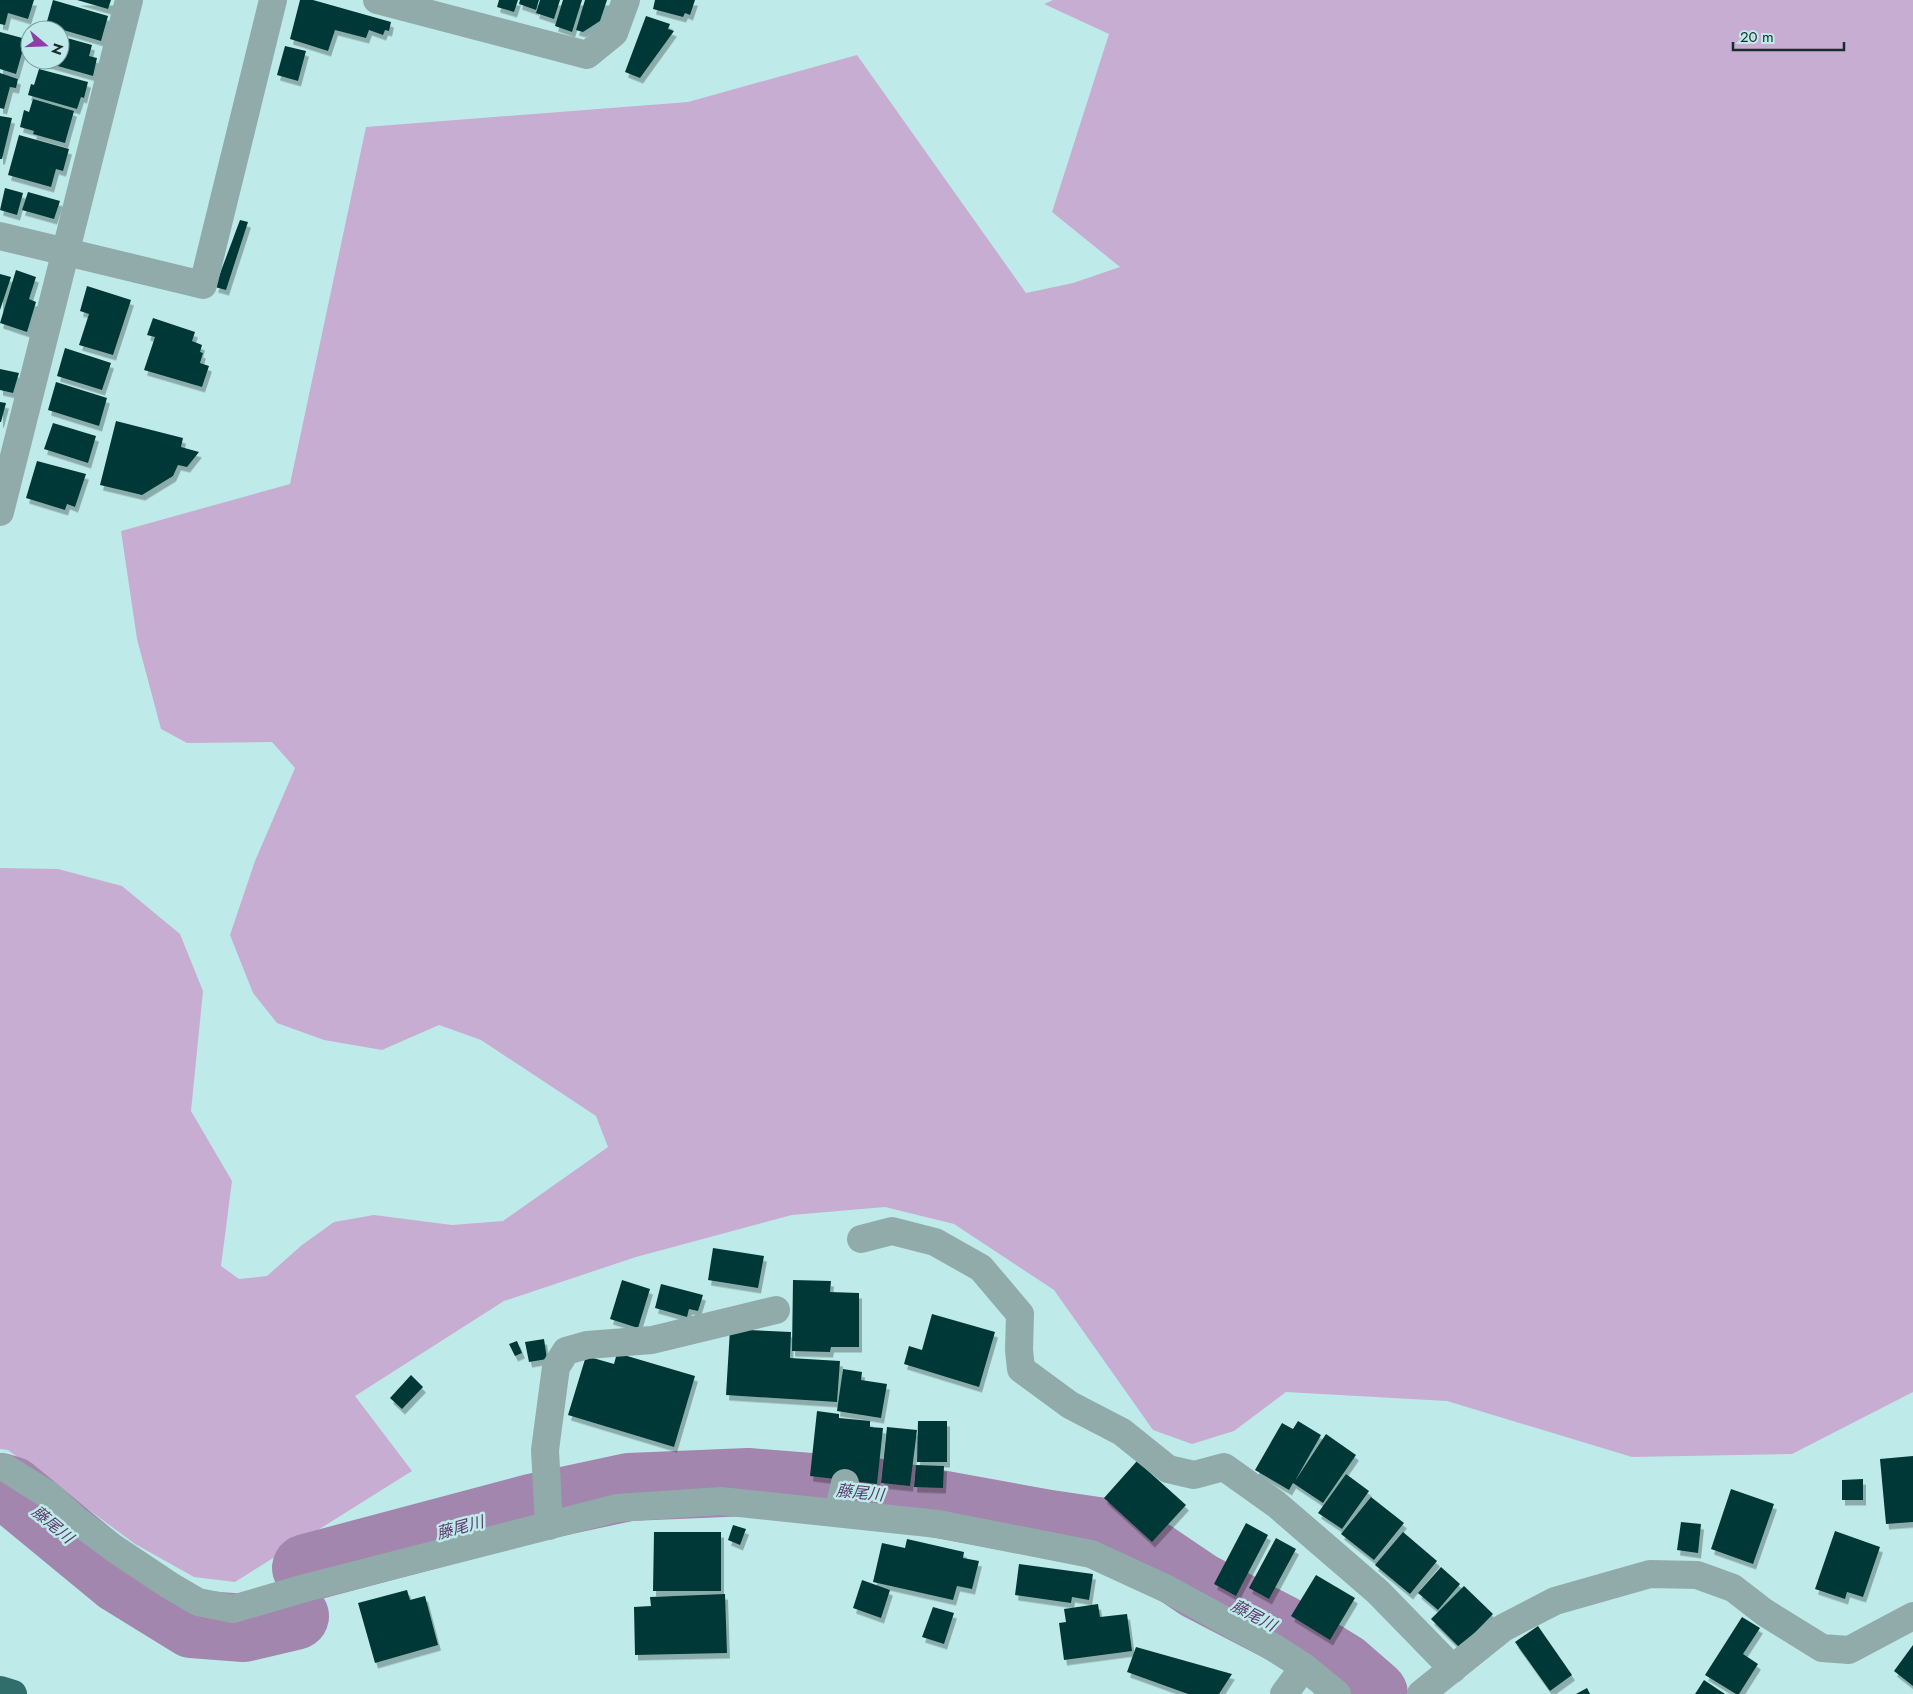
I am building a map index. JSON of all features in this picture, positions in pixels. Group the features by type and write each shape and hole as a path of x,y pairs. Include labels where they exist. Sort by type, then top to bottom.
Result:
{"highway":[{"path":"0,1690 13,1694"}],"street":[{"path":"0,512 129,0"},
{"path":"0,236 203,285 274,0"},
{"path":"377,0 587,55 614,33 626,0"},
{"path":"861,1239 892,1230 935,1242 981,1268 1020,1314 1019,1350 1021,1369 1040,1385 1070,1405 1122,1432 1168,1469 1194,1475 1224,1467 1276,1504 1378,1592 1453,1669"},
{"path":"549,1526 545,1450 556,1368 566,1351 587,1345 652,1340 776,1310"},
{"path":"0,1467 7,1469 50,1496 76,1520 169,1585 198,1602 233,1609 306,1588 617,1508 721,1501 938,1524 1091,1554 1167,1589 1273,1646 1304,1667 1337,1694"},
{"path":"838,1512 845,1483"},
{"path":"1421,1694 1503,1628 1555,1601 1650,1574 1697,1575 1733,1588 1764,1612 1822,1648 1849,1650 1913,1616"},
{"path":"1284,1694 1304,1667"}],"shaded area":[{"path":"1053,0 1913,0 1913,1392 1792,1454 1632,1457 1447,1401 1286,1392 1234,1431 1192,1444 1153,1430 1054,1290 954,1224 885,1207 792,1215 636,1257 504,1301 355,1396 412,1471 235,1582 194,1577 135,1544 8,1450 0,1449 0,868 58,869 122,886 180,934 203,991 191,1111 232,1181 221,1266 239,1279 267,1276 302,1245 334,1222 374,1215 452,1225 503,1221 608,1147 596,1116 481,1040 439,1025 382,1050 324,1040 277,1023 253,993 230,935 255,861 295,768 272,742 187,743 161,729 137,639 121,531 290,484 366,127 688,102 857,55 1026,293 1073,283 1120,267 1052,212 1109,34 1044,4"}],"building":[{"path":"0,0 34,0 28,19 8,13 5,25 0,24"},
{"path":"53,0 108,16 101,41 70,32 70,20 47,20"},
{"path":"77,0 111,0 108,9"},
{"path":"300,0 313,0 391,22 389,31 385,30 383,35 369,30 366,38 335,30 328,51 290,39"},
{"path":"499,0 518,0 514,12 497,7"},
{"path":"520,0 539,0 536,10 519,4"},
{"path":"540,0 560,0 554,19 536,13"},
{"path":"563,0 582,0 572,32 555,26"},
{"path":"585,0 607,0 600,21 583,32 576,30"},
{"path":"655,0 695,0 690,15 685,13 683,17 653,9"},
{"path":"646,16 670,24 668,29 674,31 640,78 625,72"},
{"path":"0,32 20,37 20,60 16,74 0,69"},
{"path":"70,39 92,45 89,56 97,58 93,76 70,69"},
{"path":"285,46 306,51 298,81 277,75"},
{"path":"39,70 88,82 84,98 81,97 77,109 28,95 31,84 34,85"},
{"path":"0,73 18,79 16,88 10,87 4,109 0,108"},
{"path":"33,99 74,111 65,143 33,134 34,131 20,127 24,110 29,112"},
{"path":"0,116 12,118 2,159 0,159"},
{"path":"19,135 69,149 63,171 56,169 51,187 8,175"},
{"path":"5,188 23,193 17,215 0,210"},
{"path":"28,192 60,201 54,219 22,210"},
{"path":"240,220 248,222 226,290 215,287"},
{"path":"16,270 36,277 29,299 36,302 27,332 0,323"},
{"path":"0,274 11,277 0,310"},
{"path":"87,286 131,300 113,355 79,345 89,314 80,311"},
{"path":"153,318 195,332 192,341 202,345 200,352 203,353 200,363 209,366 202,387 144,370 155,337 147,335"},
{"path":"65,348 111,363 102,390 57,376"},
{"path":"0,369 19,373 13,393 0,390"},
{"path":"56,382 107,398 99,426 48,410"},
{"path":"0,402 6,403 1,422 0,422"},
{"path":"116,421 183,438 181,447 199,452 187,467 178,465 173,476 142,495 100,485"},
{"path":"53,423 96,436 88,463 44,449"},
{"path":"37,461 86,474 75,507 67,504 65,510 26,498"},
{"path":"713,1248 764,1256 758,1288 708,1280"},
{"path":"622,1280 650,1289 638,1328 610,1319"},
{"path":"793,1280 831,1281 830,1292 859,1293 859,1347 831,1347 830,1352 792,1351"},
{"path":"661,1284 703,1295 698,1311 689,1309 687,1317 655,1308"},
{"path":"932,1314 995,1332 979,1387 904,1364 909,1346 922,1350"},
{"path":"730,1329 791,1332 790,1358 840,1361 837,1402 726,1395"},
{"path":"544,1339 547,1359 529,1362 525,1342"},
{"path":"517,1341 522,1353 515,1356 509,1344"},
{"path":"617,1353 695,1376 674,1447 568,1415 586,1356 614,1364"},
{"path":"843,1369 862,1372 861,1380 887,1384 881,1418 837,1411"},
{"path":"411,1375 423,1387 402,1409 390,1398"},
{"path":"817,1411 839,1414 839,1418 870,1421 870,1427 883,1428 877,1484 810,1476"},
{"path":"918,1421 947,1421 947,1462 917,1462"},
{"path":"1298,1421 1321,1435 1295,1481 1326,1434 1356,1455 1323,1503 1293,1483 1289,1490 1255,1470 1282,1423 1293,1429"},
{"path":"887,1427 917,1430 910,1486 881,1483"},
{"path":"1913,1456 1913,1522 1886,1524 1880,1459"},
{"path":"1137,1461 1186,1505 1152,1542 1104,1498"},
{"path":"916,1465 944,1466 943,1488 914,1487"},
{"path":"1346,1474 1369,1491 1342,1529 1318,1513"},
{"path":"1863,1479 1863,1500 1842,1500 1842,1480"},
{"path":"1731,1489 1774,1504 1753,1564 1711,1549"},
{"path":"1371,1497 1404,1523 1374,1560 1341,1534"},
{"path":"1681,1522 1701,1524 1698,1553 1677,1550"},
{"path":"1246,1523 1268,1535 1236,1596 1214,1584"},
{"path":"733,1525 746,1529 740,1545 728,1540"},
{"path":"1835,1531 1880,1547 1863,1597 1847,1592 1845,1599 1815,1589"},
{"path":"654,1532 721,1532 721,1591 653,1591"},
{"path":"1403,1532 1437,1561 1410,1594 1375,1565"},
{"path":"1276,1538 1296,1549 1269,1599 1249,1588"},
{"path":"907,1539 964,1552 963,1558 979,1561 972,1589 957,1586 953,1600 873,1582 882,1543 905,1548"},
{"path":"1019,1564 1093,1574 1089,1600 1072,1597 1071,1603 1015,1595"},
{"path":"1441,1567 1460,1584 1438,1610 1418,1593"},
{"path":"1316,1575 1355,1598 1330,1640 1291,1616"},
{"path":"862,1580 890,1590 881,1618 853,1608"},
{"path":"1464,1586 1493,1614 1460,1648 1431,1619"},
{"path":"407,1590 410,1600 425,1596 438,1645 375,1663 358,1603"},
{"path":"725,1594 727,1653 635,1655 634,1607 651,1606 650,1597"},
{"path":"1098,1604 1100,1617 1127,1614 1132,1651 1064,1660 1059,1623 1066,1622 1064,1609"},
{"path":"933,1607 954,1613 944,1644 922,1637"},
{"path":"1742,1617 1760,1628 1743,1654 1758,1664 1739,1694 1736,1694 1705,1675"},
{"path":"1538,1626 1572,1675 1550,1691 1515,1642"},
{"path":"1913,1645 1913,1686 1894,1671"},
{"path":"1136,1647 1232,1674 1219,1694 1188,1694 1127,1672"},
{"path":"1704,1680 1725,1694 1695,1694"},
{"path":"1587,1688 1590,1694 1576,1694"}],"waterway":[{"name":"藤尾川","path":"306,1568 531,1508 629,1487 748,1482 873,1492 1049,1524 1110,1533 1146,1550 1199,1586 1280,1628 1343,1667 1374,1694"},
{"name":"藤尾川","path":"0,1487 11,1490 119,1579 192,1624 244,1628 295,1616"}]}
